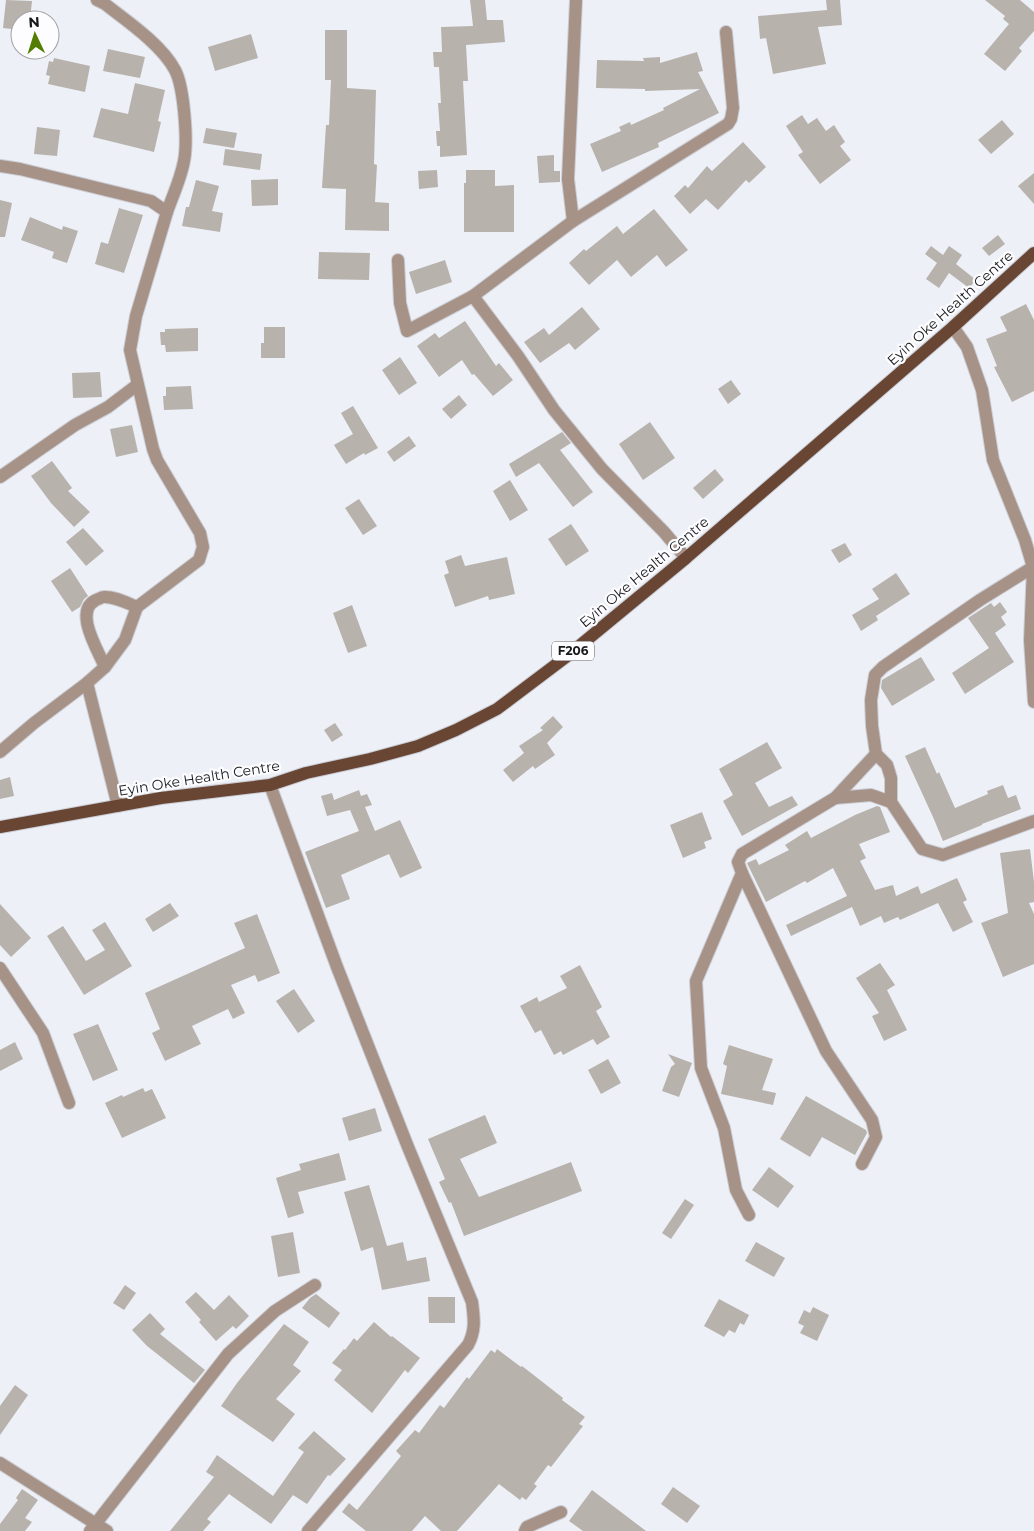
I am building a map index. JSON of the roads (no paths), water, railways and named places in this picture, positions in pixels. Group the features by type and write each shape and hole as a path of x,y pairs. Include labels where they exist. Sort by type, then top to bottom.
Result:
{"main road":[{"name":"Eyin Oke Health Centre","path":"0,827 161,798 270,785 306,773 418,746 456,730 497,709 566,657 686,558 953,326 1034,253"}],"street":[{"path":"573,221 568,179 576,0"},
{"path":"0,752 34,722 105,667 125,640 137,606 199,560 203,547 200,533 157,460 137,385 130,350 136,316 184,160 186,130 180,90 175,70 150,40 103,1"},
{"path":"398,260 400,303 407,331 473,296 573,221 728,124 732,119 733,108 726,32"},
{"path":"0,166 20,169 151,201 167,212"},
{"path":"473,296 518,356 554,410 602,469 664,532 686,558"},
{"path":"953,326 967,347 982,390 993,460 1030,538 1033,567 1030,640 1034,702"},
{"path":"0,477 75,425 108,408 137,385"},
{"path":"1033,567 882,667 875,675 871,700 876,754 887,765 892,778 891,802 922,849 944,855 1034,821"},
{"path":"105,667 86,622 86,613 91,602 103,597 137,606"},
{"path":"86,683 118,806"},
{"path":"862,1164 876,1137 872,1120 826,1051 738,862 742,854 835,798 876,754"},
{"path":"270,785 341,976 408,1147 472,1302 474,1319 474,1334 468,1345 308,1531"},
{"path":"835,798 871,795 891,802"},
{"path":"742,873 696,981 701,1068 724,1128 736,1190 750,1215"},
{"path":"0,968 42,1033 69,1103"},
{"path":"0,1463 98,1529 228,1354 275,1311 315,1285"},
{"path":"525,1531 527,1528 561,1512"}]}
